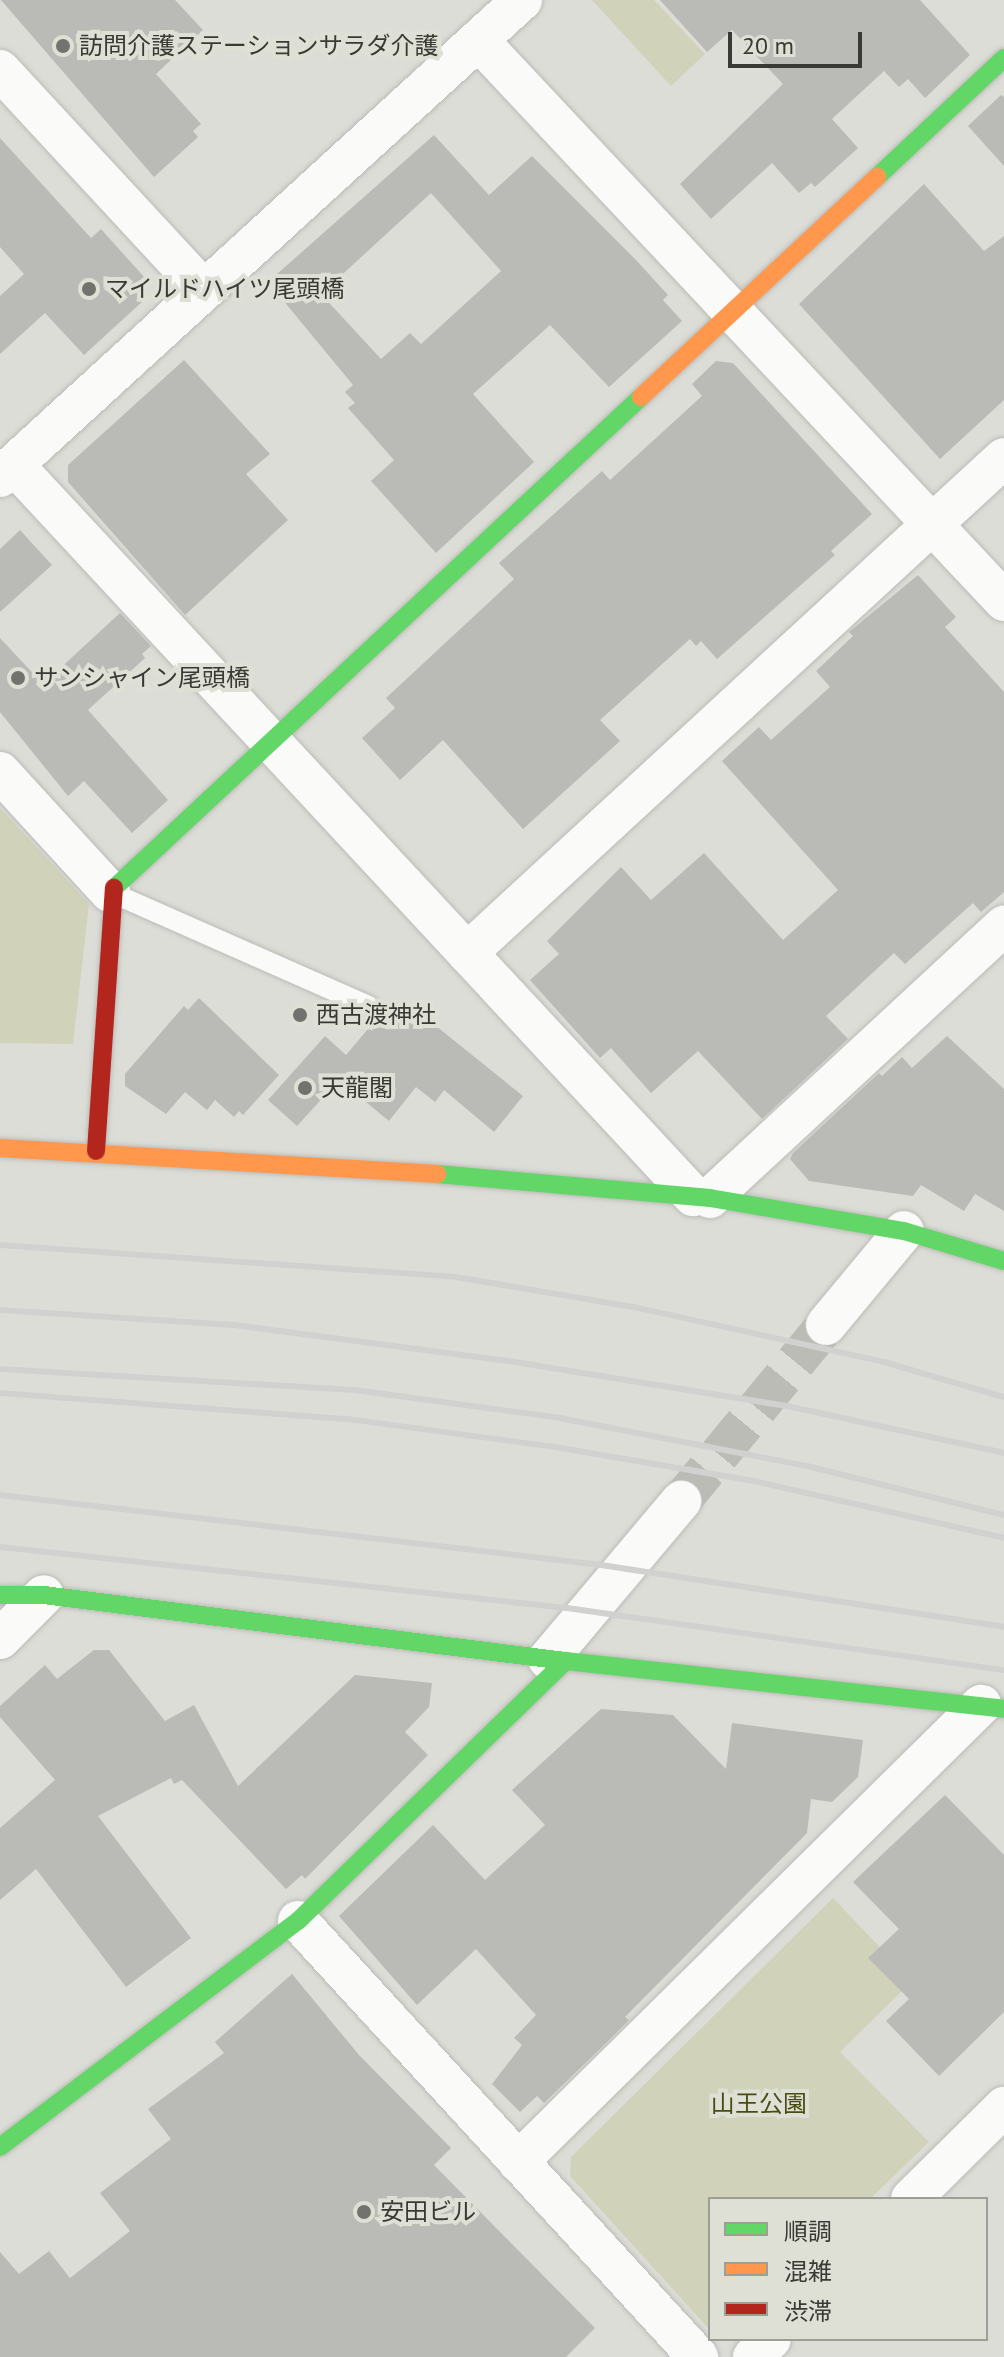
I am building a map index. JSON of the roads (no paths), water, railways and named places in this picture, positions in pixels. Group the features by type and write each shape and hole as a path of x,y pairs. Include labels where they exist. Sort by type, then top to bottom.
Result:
{"street":[{"path":"522,0 7,471 271,742 467,953 702,1197"},
{"path":"478,40 1004,601"},
{"path":"96,1151 110,892 1004,58"},
{"path":"0,70 204,290"},
{"path":"467,953 1004,458"},
{"path":"0,772 110,892"},
{"path":"702,1197 1004,926"},
{"path":"0,1148 96,1151 702,1197 904,1231 1004,1261"},
{"path":"826,1325 904,1231"},
{"path":"0,2147 298,1921 556,1660 681,1501"},
{"path":"0,1595 44,1595 556,1660 993,1707"},
{"path":"0,1639 44,1595"},
{"path":"518,2162 993,1707"},
{"path":"298,1921 698,2357"},
{"path":"913,2197 1004,2107"},
{"path":"753,2357 769,2341"}],"lane":[{"path":"110,892 369,1006"}],"tunnel":[{"path":"681,1501 826,1325"}],"railway":[{"path":"0,1245 456,1277 634,1307 884,1362 1004,1397"},
{"path":"0,1310 234,1325 521,1363 787,1406 1004,1453"},
{"path":"0,1369 354,1390 560,1418 807,1466 1004,1515"},
{"path":"0,1393 348,1419 549,1446 754,1481 1004,1538"},
{"path":"0,1495 601,1565 1004,1627"},
{"path":"0,1547 567,1608 1004,1670"}],"place":[{"name":"訪問介護ステーションサラダ介護","path":"63,46"},
{"name":"マイルドハイツ尾頭橋","path":"89,289"},
{"name":"サンシャイン尾頭橋","path":"18,678"},
{"name":"西古渡神社","path":"300,1015"},
{"name":"天龍閣","path":"305,1088"},
{"name":"安田ビル","path":"364,2212"}],"park label":[{"name":"山王公園","path":"759,2104"}]}
